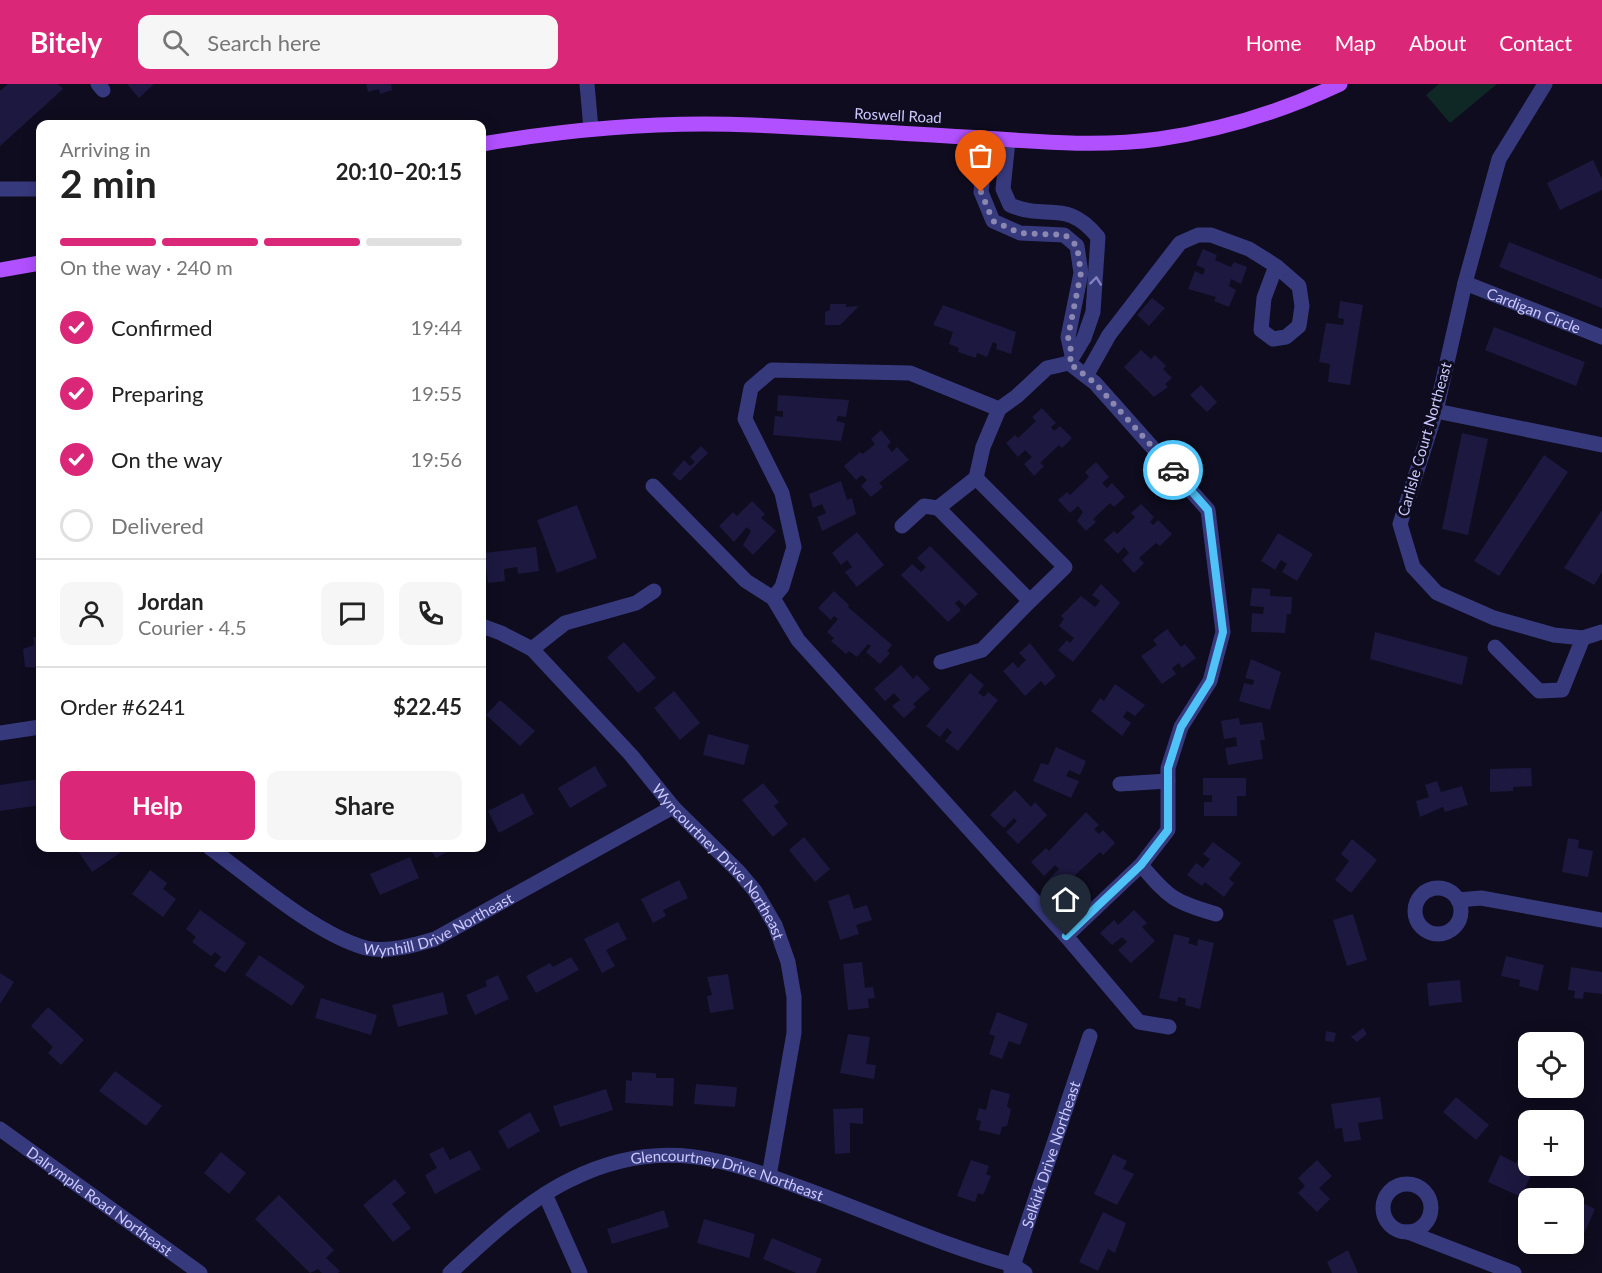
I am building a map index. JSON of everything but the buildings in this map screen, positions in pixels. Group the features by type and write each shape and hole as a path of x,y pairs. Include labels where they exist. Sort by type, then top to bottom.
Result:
{"main road":[{"name":"Roswell Road","path":"486,143 591,129 750,124 1086,144 1191,134 1256,117 1340,84"},
{"path":"0,270 36,264"}],"street":[{"path":"587,84 591,129"},
{"name":"Carlisle Court Northeast","path":"1545,84 1499,159 1465,283 1436,411 1400,524 1413,567 1437,593 1494,618 1554,635 1583,638 1602,632"},
{"path":"987,139 981,192 993,221 1020,233 1065,235 1077,246 1081,273 1068,337 1070,359 1208,510 1223,632 1210,681 1181,727 1168,768 1168,830 1141,865 1066,936"},
{"path":"938,508 976,478 983,447 999,409 1017,396 1047,368 1070,359 1084,338 1093,312 1098,237 1086,222 1072,214 1057,211 1025,211 1010,205 1004,189 1008,141"},
{"path":"0,189 36,189"},
{"path":"1086,376 1109,335 1180,243 1198,235 1211,235 1249,249 1276,266"},
{"name":"Cardigan Circle","path":"1465,283 1602,337"},
{"path":"773,598 782,587 794,547 782,493 745,419 751,388 772,370 910,373 999,409"},
{"path":"1436,411 1602,445"},
{"path":"941,662 981,650 1065,567 976,478"},
{"path":"653,486 746,580 773,598 798,640 1066,936 1139,1022 1169,1027"},
{"path":"902,526 924,506 938,508 1030,601"},
{"path":"532,649 565,623 636,603 654,591"},
{"name":"Wyncourtney Drive Northeast","path":"486,627 532,649 631,755 673,807 755,891 775,925 788,962 794,997 794,1033 769,1176"},
{"path":"1496,647 1539,691 1562,690 1583,638"},
{"path":"0,733 36,728"},
{"path":"1120,784 1168,781"},
{"name":"Wynhill Drive Northeast","path":"216,852 337,937 368,948 391,948 435,939 673,807"},
{"path":"1141,865 1162,890 1180,904 1216,914"},
{"path":"1458,900 1481,898 1602,920"},
{"name":"Selkirk Drive Northeast","path":"1016,1270 1090,1036"},
{"name":"Dalrymple Road Northeast","path":"0,1129 200,1273"},
{"name":"Glencourtney Drive Northeast","path":"450,1273 545,1194 597,1168 654,1156 713,1158 769,1176 1016,1270"},
{"path":"545,1194 580,1273"},
{"path":"1408,1233 1514,1273"}],"green space":[{"path":"1439,84 1497,84 1450,123 1426,95"}],"way so far":[{"path":"981,192 993,221 1020,233 1065,235 1077,246 1081,273 1068,337 1072,355 1069,363 1095,383 1173,470"}],"route":[{"path":"1066,936 1141,865 1168,830 1168,768 1181,727 1210,681 1223,632 1208,510 1173,470"}]}
